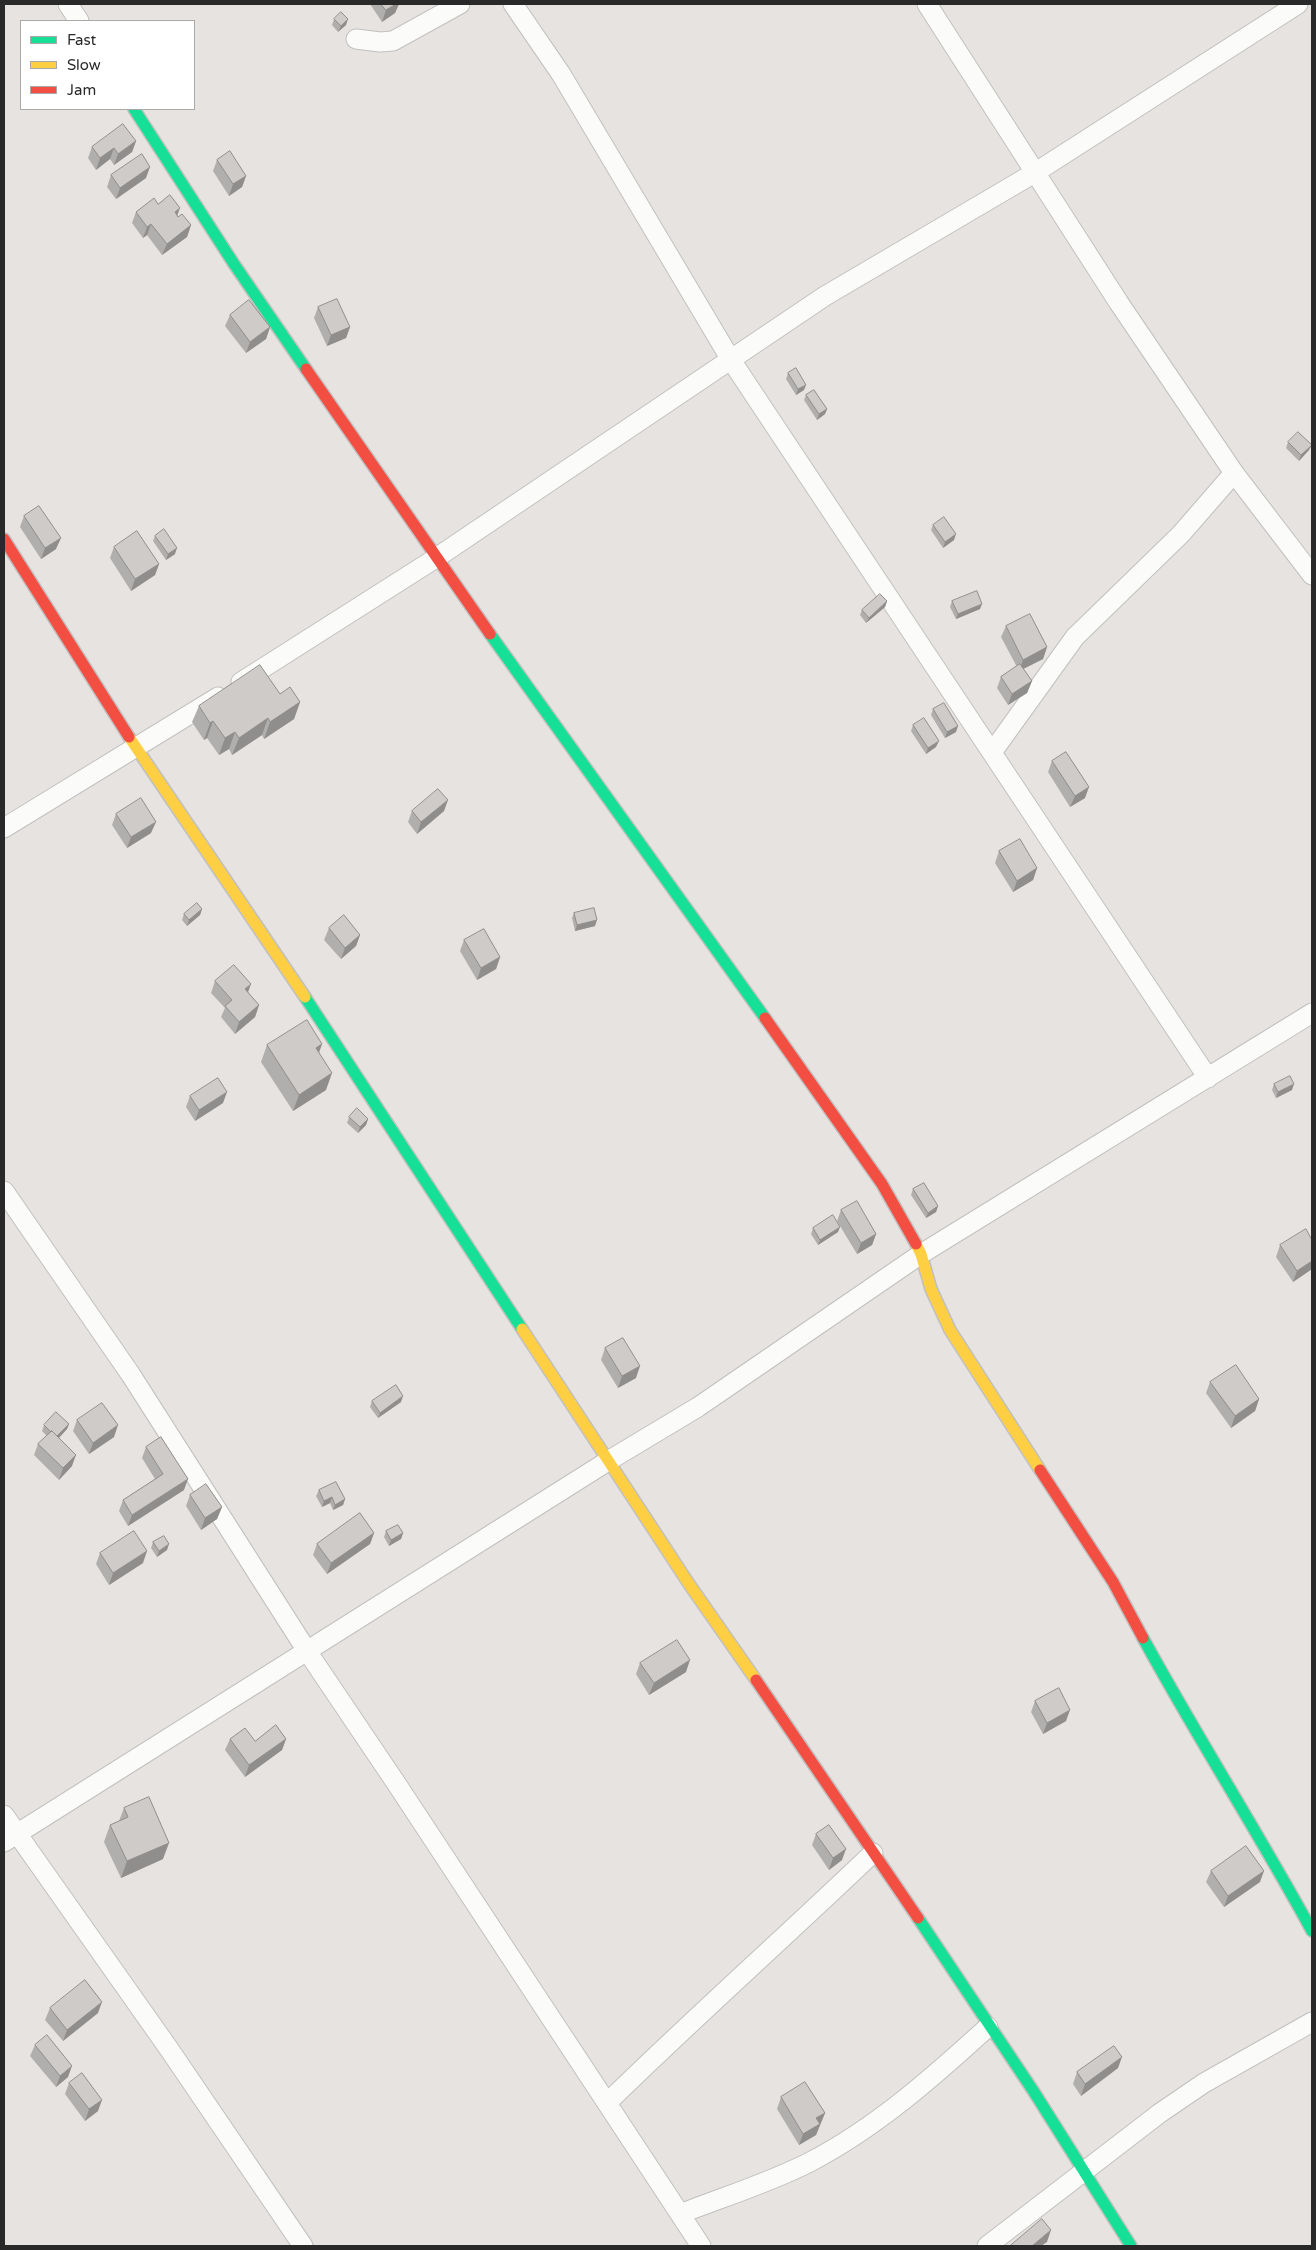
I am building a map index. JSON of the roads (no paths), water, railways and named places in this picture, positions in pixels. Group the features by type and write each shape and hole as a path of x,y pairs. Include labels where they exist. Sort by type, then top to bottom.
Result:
{"street":[{"path":"68,4 78,20"},
{"path":"356,39 380,42 393,41 460,4"},
{"path":"513,4 561,74 732,360 1208,1078"},
{"path":"927,4 1119,303 1234,473 1312,575"},
{"path":"4,828 136,748 436,558 825,296 1036,172 1298,4"},
{"path":"135,110 234,264 436,558 843,1126 882,1184 921,1254 931,1289 950,1330 1113,1582 1189,1722 1268,1851 1312,1931"},
{"path":"993,751 1075,637 1181,534 1234,473"},
{"path":"4,539 136,748 270,942 608,1461 690,1584 781,1713 1084,2171 1131,2246"},
{"path":"10,1838 608,1461 698,1407 921,1254 1312,1013"},
{"path":"4,1191 131,1375 307,1651 701,2246"},
{"path":"4,1815 10,1838 169,2049 303,2246"},
{"path":"607,2103 676,2035 810,1914 873,1853"},
{"path":"987,2246 1160,2113 1204,2083 1312,2022"},
{"path":"680,2214 786,2173 833,2148 894,2109 988,2027"}]}
